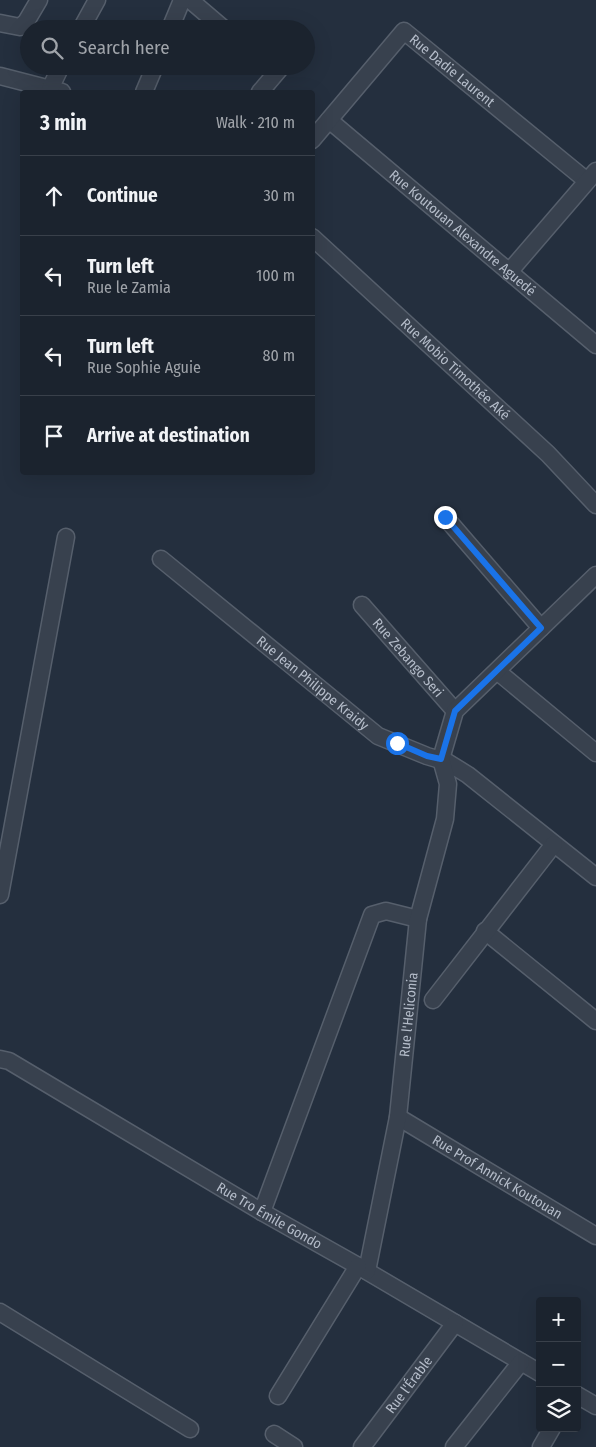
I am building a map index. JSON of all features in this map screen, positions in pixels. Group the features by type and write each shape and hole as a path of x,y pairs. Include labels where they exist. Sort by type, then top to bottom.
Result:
{"street":[{"path":"27,20 39,0"},
{"path":"86,20 97,0"},
{"path":"174,20 182,0"},
{"path":"190,0 213,20"},
{"path":"0,23 20,27"},
{"name":"Rue Dadie Laurent","path":"315,136 404,31 592,176"},
{"path":"56,90 59,75"},
{"path":"145,90 151,75"},
{"path":"261,90 271,75"},
{"path":"0,76 52,90"},
{"name":"Rue Koutouan Alexandre Aguedé","path":"329,120 596,345"},
{"path":"509,272 592,176"},
{"name":"Rue Mobio Timothée Aké","path":"315,240 548,454 596,504"},
{"path":"445,517 541,628"},
{"path":"0,895 66,537"},
{"name":"Rue Jean Philippe Kraidy","path":"161,559 378,736 427,756 441,759 468,774 596,878"},
{"path":"441,759 455,711 596,576"},
{"name":"Rue Zebango Seri","path":"362,605 455,711"},
{"path":"497,671 596,753"},
{"name":"Rue l'Heliconia","path":"362,1268 398,1118 418,919 445,819 448,784 441,759"},
{"name":"Rue l'Heliconia","path":"433,1000 554,844"},
{"path":"262,1212 372,915 386,911 418,919"},
{"path":"486,931 596,1021"},
{"name":"Rue Tro Émile Gondo","path":"0,1059 9,1061 262,1212 362,1268 536,1371"},
{"name":"Rue Prof Annick Koutouan","path":"398,1118 596,1236"},
{"path":"278,1396 362,1268"},
{"path":"0,1312 190,1428"},
{"name":"Rue l'Érable","path":"362,1447 455,1323"},
{"path":"454,1447 521,1362"},
{"path":"581,1398 596,1406"},
{"path":"541,1447 550,1432"},
{"path":"274,1434 294,1447"}],"route":[{"path":"397,743 427,756 441,759 455,711 541,628 445,517"}]}
